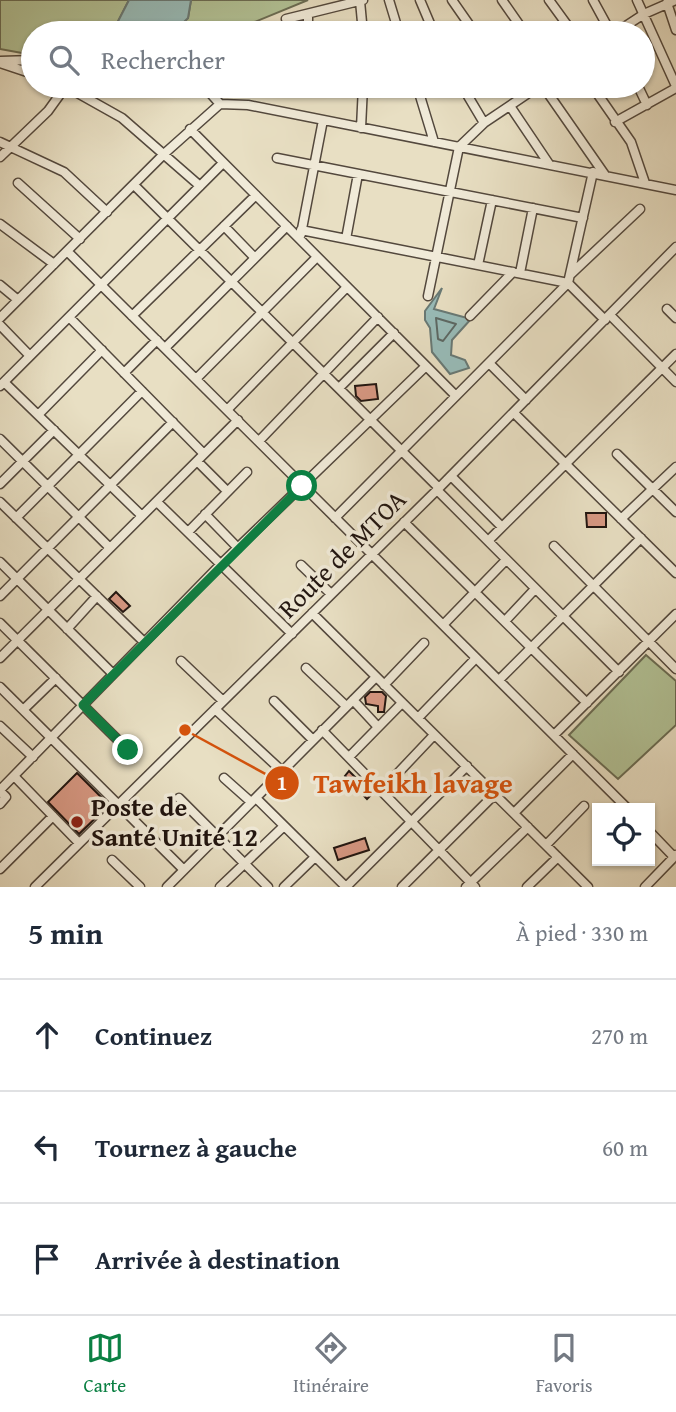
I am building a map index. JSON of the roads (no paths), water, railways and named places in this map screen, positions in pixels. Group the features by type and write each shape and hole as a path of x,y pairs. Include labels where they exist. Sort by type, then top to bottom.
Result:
{"street":[{"path":"286,19 361,0 362,21"},
{"path":"389,0 395,21"},
{"path":"420,0 429,21"},
{"path":"452,0 467,21"},
{"path":"502,0 517,21"},
{"path":"549,0 564,21"},
{"path":"593,0 606,21"},
{"path":"637,0 647,21"},
{"path":"633,21 671,2 676,30"},
{"path":"308,15 308,21"},
{"path":"615,122 676,87 655,39"},
{"path":"0,62 21,61"},
{"path":"0,62 21,70"},
{"path":"0,157 48,111 57,98"},
{"path":"86,98 122,118 200,186"},
{"path":"215,98 220,104"},
{"path":"361,128 362,98"},
{"path":"421,98 434,142"},
{"path":"469,98 484,123"},
{"path":"428,296 459,146 484,123 521,98"},
{"path":"549,98 604,175"},
{"path":"600,98 631,142 645,183"},
{"path":"644,98 647,104"},
{"path":"0,318 165,153 220,104 248,105 676,190"},
{"path":"510,106 550,164"},
{"path":"300,235 323,120"},
{"path":"190,129 287,226 300,235 317,257 456,396"},
{"path":"0,142 64,172 107,212"},
{"path":"277,158 583,218"},
{"path":"142,516 54,430 2,384 223,163"},
{"path":"569,279 593,172"},
{"path":"346,239 358,174"},
{"path":"18,183 80,239"},
{"path":"134,185 402,451 506,560 619,672"},
{"path":"132,316 256,195"},
{"path":"478,265 492,200"},
{"path":"470,316 517,272 533,208"},
{"path":"335,518 640,209"},
{"path":"0,223 54,264"},
{"path":"224,226 255,258"},
{"path":"164,348 287,226"},
{"path":"300,235 346,239 517,272 569,279 676,382"},
{"path":"67,251 622,803"},
{"name":"Route de MTOA","path":"35,887 675,251"},
{"path":"197,379 317,257"},
{"path":"0,285 18,300"},
{"path":"227,410 347,287"},
{"path":"667,309 676,318"},
{"path":"69,317 173,422 228,491"},
{"path":"259,441 378,317"},
{"path":"0,325 30,356"},
{"path":"339,388 394,333"},
{"path":"124,373 157,340"},
{"path":"38,415 102,350"},
{"path":"488,541 676,354"},
{"path":"489,363 526,400"},
{"path":"0,804 6,797 0,791 144,642 426,366"},
{"path":"16,517 142,391"},
{"path":"514,413 676,573"},
{"path":"0,658 238,420"},
{"path":"0,596 173,422"},
{"path":"0,484 54,430"},
{"path":"0,439 110,548"},
{"path":"617,454 676,512"},
{"path":"621,519 676,467"},
{"path":"188,532 247,472"},
{"path":"451,476 502,527"},
{"path":"0,502 144,642"},
{"path":"157,502 292,634"},
{"path":"205,514 238,548"},
{"path":"404,522 587,703"},
{"path":"499,680 641,538"},
{"path":"554,546 676,669"},
{"path":"443,625 506,560"},
{"path":"0,562 113,674"},
{"path":"301,565 331,594"},
{"path":"505,621 535,589"},
{"path":"67,629 97,596"},
{"path":"312,614 588,887"},
{"path":"554,735 676,614"},
{"path":"0,623 128,750"},
{"path":"384,685 424,643"},
{"path":"418,718 476,658"},
{"path":"181,661 223,701"},
{"path":"306,668 378,727"},
{"path":"167,887 376,677"},
{"path":"23,710 56,678"},
{"path":"0,687 184,870"},
{"path":"274,701 313,740"},
{"path":"349,757 402,703"},
{"path":"215,709 282,771"},
{"path":"0,726 33,757"},
{"path":"322,730 471,886 528,827"},
{"path":"381,790 434,735"},
{"path":"514,813 573,754"},
{"path":"224,778 284,826 346,887 467,766"},
{"path":"14,776 79,843"},
{"path":"402,887 495,794"},
{"path":"179,798 268,887"},
{"path":"546,845 584,806"},
{"path":"0,869 53,816"},
{"path":"220,887 284,826"},
{"path":"645,887 675,856 655,837"},
{"path":"284,887 315,857"},
{"path":"527,887 558,857"},
{"path":"113,860 140,887"}],"water":[{"path":"129,0 191,0 185,21 118,21"},
{"path":"442,288 434,309 471,319 452,340 451,355 465,360 469,368 450,374 432,352 430,328 425,320 425,311"}],"place":[{"name":"Tawfeikh lavage","path":"185,730"},
{"name":"Poste de Santé Unité 12","path":"77,822"}]}
